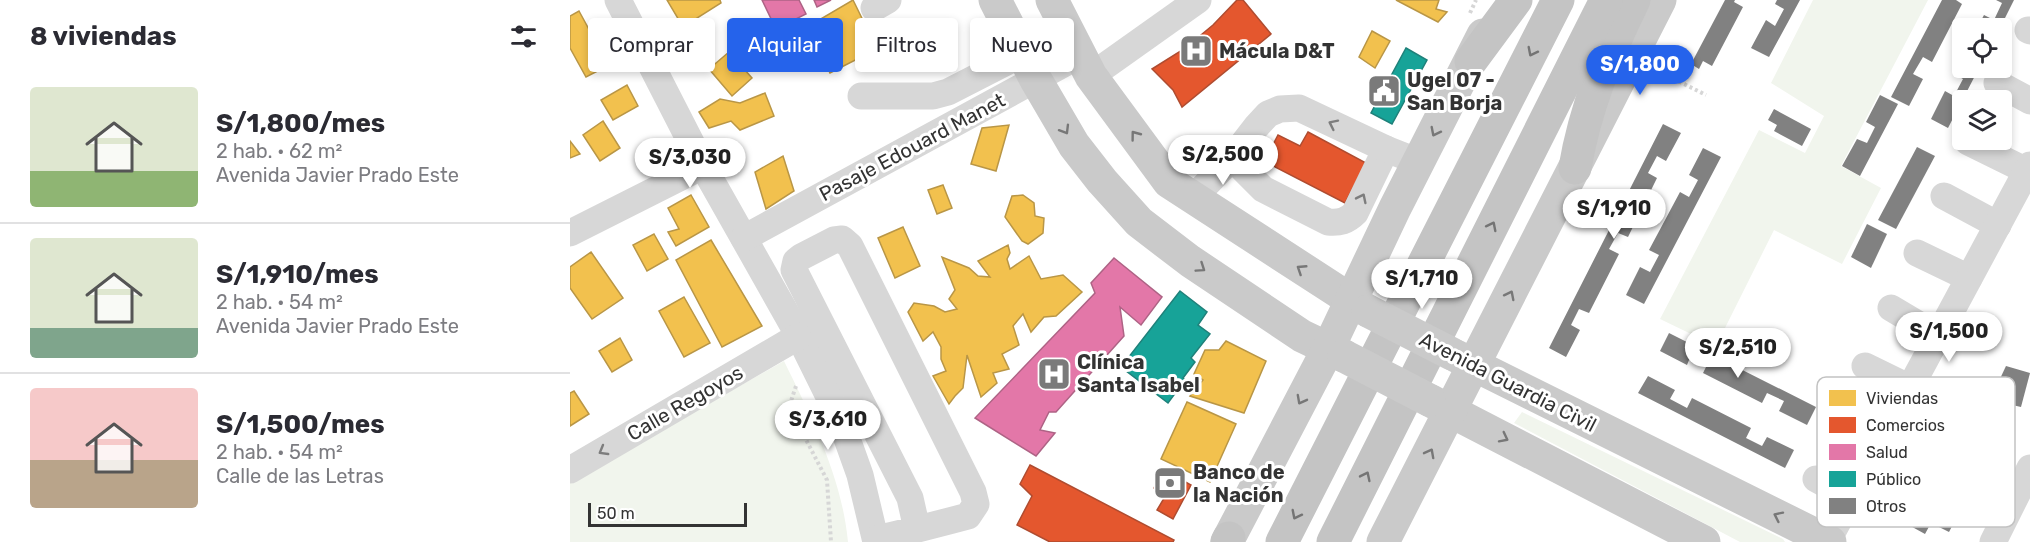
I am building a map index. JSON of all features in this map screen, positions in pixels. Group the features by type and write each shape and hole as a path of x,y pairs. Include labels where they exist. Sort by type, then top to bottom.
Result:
{"highway":[{"path":"1471,61 1516,0"},
{"path":"1282,542 1558,0"},
{"path":"1333,542 1606,0"},
{"path":"1575,168 1592,93 1605,58 1634,0"}],"main road":[{"path":"994,0 1003,18"},
{"name":"Avenida Guardia Civil","path":"1052,0 1086,65 1169,182 1359,306 1828,542"},
{"path":"1228,541 1336,352 1359,306 1419,162 1500,0"},
{"path":"1383,542 1440,406 1463,360 1575,168 1660,0"},
{"path":"1032,72 1074,145 1102,181 1139,222 1190,261 1302,336 1704,542"}],"street":[{"path":"618,0 703,166 803,345 840,419 860,475 876,540 968,516 976,504 973,492 850,246 842,239 834,240 801,257 796,261 794,270 910,498 917,529"},
{"name":"Pasaje Edouard Manet","path":"1074,65 1086,65 1198,0"},
{"path":"861,96 933,96 1013,72"},
{"name":"Pasaje Edouard Manet","path":"744,238 1021,72"},
{"path":"1997,83 2030,101"},
{"path":"1193,198 1232,159 1256,127 1269,114 1280,109 1299,108 1419,162"},
{"path":"1232,159 1263,189 1328,222 1338,223 1348,220 1355,213 1386,149"},
{"path":"1916,377 2028,168 1986,150"},
{"path":"570,233 703,166"},
{"path":"1944,196 1998,225"},
{"path":"1917,254 1969,278"},
{"path":"1892,308 1938,336"},
{"name":"Calle Regoyos","path":"570,470 803,345"},
{"path":"1865,366 1888,377"},
{"path":"2015,498 2030,468"},
{"path":"1828,542 1836,527"},
{"path":"1993,542 2000,527"}],"path":[{"path":"1649,67 1706,95"},
{"path":"803,345 789,407 827,480 831,542"}],"shaded area":[{"path":"1813,0 1928,0 1841,166 1881,188 1842,264 1774,230 1716,346 1660,319 1759,130 1805,153 1824,116 1771,83"},
{"path":"784,361 824,449 845,518 848,542 570,542 570,482"},
{"path":"1522,412 1783,539 1785,542 1740,542 1514,423"}],"building: Viviendas":[{"path":"667,0 720,0 721,3 697,18 678,18"},
{"path":"853,0 862,18 855,18 855,60 843,66 843,18 822,18"},
{"path":"1396,0 1439,0 1436,9 1447,12 1438,22"},
{"path":"579,11 588,28 588,72 596,72 586,77 570,48 570,16"},
{"path":"1372,31 1390,41 1375,68 1359,57"},
{"path":"727,54 727,72 747,72 752,78 732,96 712,72 715,72 715,64"},
{"path":"627,85 638,106 613,120 601,100"},
{"path":"765,93 774,116 740,130 731,121 709,128 699,112 720,99 740,103"},
{"path":"603,121 620,148 600,161 583,135"},
{"path":"1009,125 996,171 971,164 982,128"},
{"path":"570,141 580,154 570,158"},
{"path":"783,156 794,191 766,209 755,172"},
{"path":"943,185 952,208 937,214 928,190"},
{"path":"691,195 709,227 676,246 668,232 679,229 668,208"},
{"path":"1023,195 1034,203 1035,216 1044,218 1043,233 1028,244 1022,241 1005,217 1012,196"},
{"path":"903,227 920,266 895,278 878,238"},
{"path":"654,234 668,259 647,271 633,245"},
{"path":"711,240 762,326 722,347 676,260"},
{"path":"1008,245 1010,253 1007,259 1010,269 1029,256 1041,279 1063,275 1082,292 1056,316 1044,317 1031,332 1023,314 1013,326 1019,345 1002,354 1009,369 993,373 997,383 981,397 967,355 963,388 949,404 933,376 946,371 941,359 941,347 933,332 923,341 908,312 914,303 934,306 945,312 957,309 949,299 955,290 942,257 969,268 978,276 990,277 978,261"},
{"path":"591,252 623,298 592,319 570,288 570,267"},
{"path":"684,297 710,343 684,357 659,311"},
{"path":"620,338 632,360 612,372 599,351"},
{"path":"1226,341 1266,361 1244,413 1190,396 1203,380 1194,374 1205,350 1219,350"},
{"path":"574,391 589,414 570,426 570,393"},
{"path":"1187,402 1236,424 1210,482 1161,459"}],"building: Comercios":[{"path":"1237,0 1243,0 1271,34 1182,107 1173,90 1152,69 1184,49 1213,25"},
{"path":"1308,132 1366,163 1345,203 1275,167 1267,156 1278,135 1300,146"},
{"path":"1030,465 1174,540 1173,542 1050,542 1017,525 1032,496 1020,484"},
{"path":"1164,470 1191,485 1173,519 1157,510 1166,495 1154,488"}],"building: Salud":[{"path":"762,0 799,0 806,14 798,18 771,18"},
{"path":"814,0 831,0 817,7"},
{"name":"Clínica Santa Isabel","path":"1114,258 1162,297 1141,325 1120,307 1124,336 1056,412 1049,412 1040,430 1055,433 1036,456 975,418 1095,293 1091,283"}],"building: Público":[{"path":"1406,48 1427,60 1392,124 1371,113"},
{"path":"1180,291 1207,312 1198,325 1210,334 1191,358 1195,362 1168,403 1121,367"}],"building: Otros":[{"path":"1725,0 1735,0 1734,2 1743,7 1712,66 1703,61 1699,69 1691,64"},
{"path":"1777,0 1800,0 1769,57 1751,48 1766,20 1775,26 1784,9 1775,4"},
{"path":"1942,0 1956,0 1962,4 1955,18 1952,18 1952,23 1932,62 1923,57 1913,74 1923,79 1909,106 1891,97"},
{"path":"1996,0 2014,0 2005,18 1995,18 2002,3"},
{"path":"1961,78 1974,78 1968,90 1957,90 1963,79"},
{"path":"1945,91 1952,95 1952,120 1948,128 1931,119"},
{"path":"1880,95 1898,104 1860,176 1842,166 1857,139 1867,143 1875,127 1866,122"},
{"path":"1774,109 1811,129 1802,146 1774,131 1777,125 1768,120"},
{"path":"1663,124 1681,133 1666,161 1657,156 1648,173 1657,178 1628,237 1618,233 1609,249 1619,254 1589,313 1579,309 1571,325 1580,330 1566,357 1549,348"},
{"path":"1917,147 1935,156 1896,229 1878,220"},
{"path":"1703,148 1721,157 1644,304 1626,295 1640,267 1650,272 1659,255 1649,250 1680,192 1689,197 1698,180 1689,175"},
{"path":"1867,224 1887,234 1871,268 1851,257"},
{"path":"1669,333 1816,407 1807,425 1779,411 1784,401 1767,393 1762,403 1703,373 1708,363 1691,355 1687,365 1660,351"},
{"path":"2006,366 2030,373 2021,407 2015,406 2015,377 2001,377"},
{"path":"1648,376 1675,390 1670,399 1687,408 1692,398 1751,428 1746,438 1762,446 1767,437 1794,450 1785,468 1638,393"},
{"path":"1912,527 1929,527 1925,534"},
{"path":"1939,527 1952,527 1949,532"}],"place":[{"name":"Mácula D&T","path":"1196,51"},
{"name":"Ugel 07 - San Borja","path":"1384,91"},
{"name":"Clínica Santa Isabel","path":"1054,374"},
{"name":"Banco de la Nación","path":"1170,483"}]}
